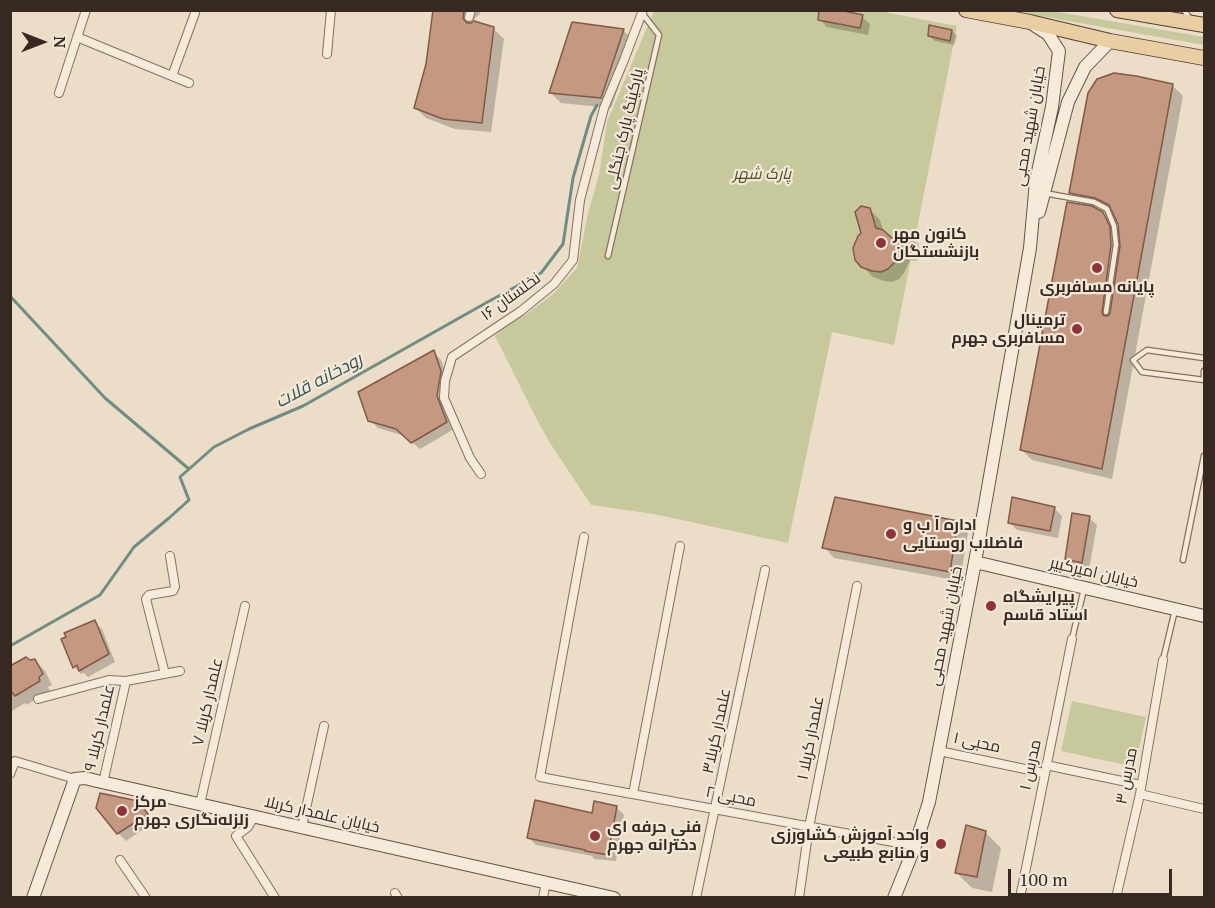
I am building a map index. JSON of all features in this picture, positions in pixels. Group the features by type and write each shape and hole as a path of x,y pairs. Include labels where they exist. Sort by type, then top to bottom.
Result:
{"main road":[{"path":"966,10 1110,41 1204,58"},
{"path":"1117,10 1199,24"},
{"name":"خیابان شهید محبی","path":"1030,22 1048,34 1059,51 1052,107 1036,182 1030,248"},
{"name":"خیابان شهید محبی","path":"894,897 915,846 929,802 975,562 1030,248 1068,102 1085,67 1110,41"},
{"name":"خیابان امیرکبیر","path":"975,562 1204,616"},
{"name":"خیابان علمدار کربلا","path":"75,780 86,778 614,897"},
{"path":"33,897 75,780"}],"street":[{"path":"59,93 86,10"},
{"path":"327,54 331,10"},
{"name":"نخلستان ۱۶","path":"481,474 471,458 444,398 445,381 452,357 521,311 554,285 573,260 580,200 604,108 642,12"},
{"path":"172,76 195,14"},
{"path":"77,37 189,83"},
{"name":"محبی ۲","path":"584,537 540,777 915,846"},
{"path":"633,794 680,546"},
{"path":"165,674 146,599 149,595 173,591 175,587 170,556"},
{"name":"علمدار کربلا۳","path":"696,897 765,570"},
{"name":"علمدار کربلا ۱","path":"799,897 808,826 857,586"},
{"name":"علمدار کربلا ۷","path":"200,804 245,606"},
{"name":"مدرس ۱","path":"1020,897 1072,639"},
{"name":"مدرس ۳","path":"1116,897 1140,789 1163,660"},
{"path":"38,699 109,680 126,681 180,671"},
{"name":"علمدار کربلا ۹","path":"103,783 126,681"},
{"path":"302,827 324,726"},
{"name":"محبی ۱","path":"939,751 1045,769 1140,789 1204,809"},
{"path":"10,774 13,761 75,780"},
{"path":"254,816 248,827 236,836 274,897"},
{"path":"120,860 147,897"},
{"path":"543,897 546,882"}],"lane":[{"path":"1184,10 1199,24"},
{"name":"پارکینگ پارک جنگلی","path":"608,256 659,35 642,12"},
{"path":"1044,193 1094,202 1107,208 1114,226 1116,245 1106,312"},
{"path":"1204,358 1147,350 1133,360 1142,372 1204,379 1204,371"},
{"path":"1183,560 1204,456"},
{"path":"1072,639 1084,588"},
{"path":"1163,660 1176,609"}],"green space":[{"name":"پارک شهر","path":"654,11 879,11 957,26 894,345 832,332 788,543 654,514 591,505 550,443 495,336 553,294 577,268 588,213 599,175 607,122"},
{"path":"1012,11 1052,11 1204,37 1204,45"},
{"path":"1072,701 1146,717 1135,767 1061,751"}],"building":[{"path":"433,10 464,10 463,18 467,23 474,21 494,27 482,123 443,119 414,108 426,64"},
{"path":"819,10 839,10 863,15 860,28 818,20"},
{"path":"572,22 624,29 601,98 549,93"},
{"path":"929,25 952,30 950,41 928,36"},
{"name":"پایانه مسافربری","path":"1114,73 1173,84 1102,469 1020,450 1067,202 1092,206 1103,212 1110,227 1111,245 1102,312 1106,316 1110,313 1120,246 1118,224 1109,205 1095,198 1069,193 1088,93 1097,79"},
{"name":"کانون مهر بازنشستگان","path":"861,206 870,208 876,228 883,230 892,238 910,233 907,251 899,251 895,262 881,272 861,267 855,260 853,248 861,233 855,212"},
{"path":"434,350 441,371 437,396 447,422 411,443 396,429 368,421 358,392"},
{"name":"اداره آ ب و فاضلاب روستایی","path":"835,497 958,521 950,572 822,548"},
{"path":"1012,497 1055,507 1050,531 1008,523"},
{"path":"1072,513 1090,516 1082,563 1065,559"},
{"path":"95,620 109,654 79,671 77,665 73,668 61,639 66,637 64,633"},
{"path":"26,657 30,660 35,659 43,674 39,677 40,681 15,696 10,690 10,666"},
{"name":"مرکز زلزله‌نگاری جهرم","path":"100,793 138,801 148,814 117,834 96,808"},
{"path":"535,800 592,813 594,801 617,806 608,855 527,838"},
{"name":"واحد آموزش کشاورزی و منابع طبیعی","path":"966,825 986,831 977,877 955,873"}],"waterway":[{"name":"رودخانه قلات","path":"10,646 100,595 134,547 189,500 180,477 214,447 303,406 541,273 563,244 573,178 591,116 597,105"},
{"path":"10,296 105,398 189,469"}],"place":[{"name":"کانون مهر بازنشستگان","path":"881,243"},
{"name":"پایانه مسافربری","path":"1097,268"},
{"name":"ترمینال مسافربری جهرم","path":"1077,329"},
{"name":"اداره آ ب و فاضلاب روستایی","path":"891,534"},
{"name":"پیرایشگاه استاد قاسم","path":"991,606"},
{"name":"مرکز زلزله‌نگاری جهرم","path":"122,811"},
{"name":"فنی حرفه ای دخترانه جهرم","path":"595,836"},
{"name":"واحد آموزش کشاورزی و منابع طبیعی","path":"941,844"}]}
